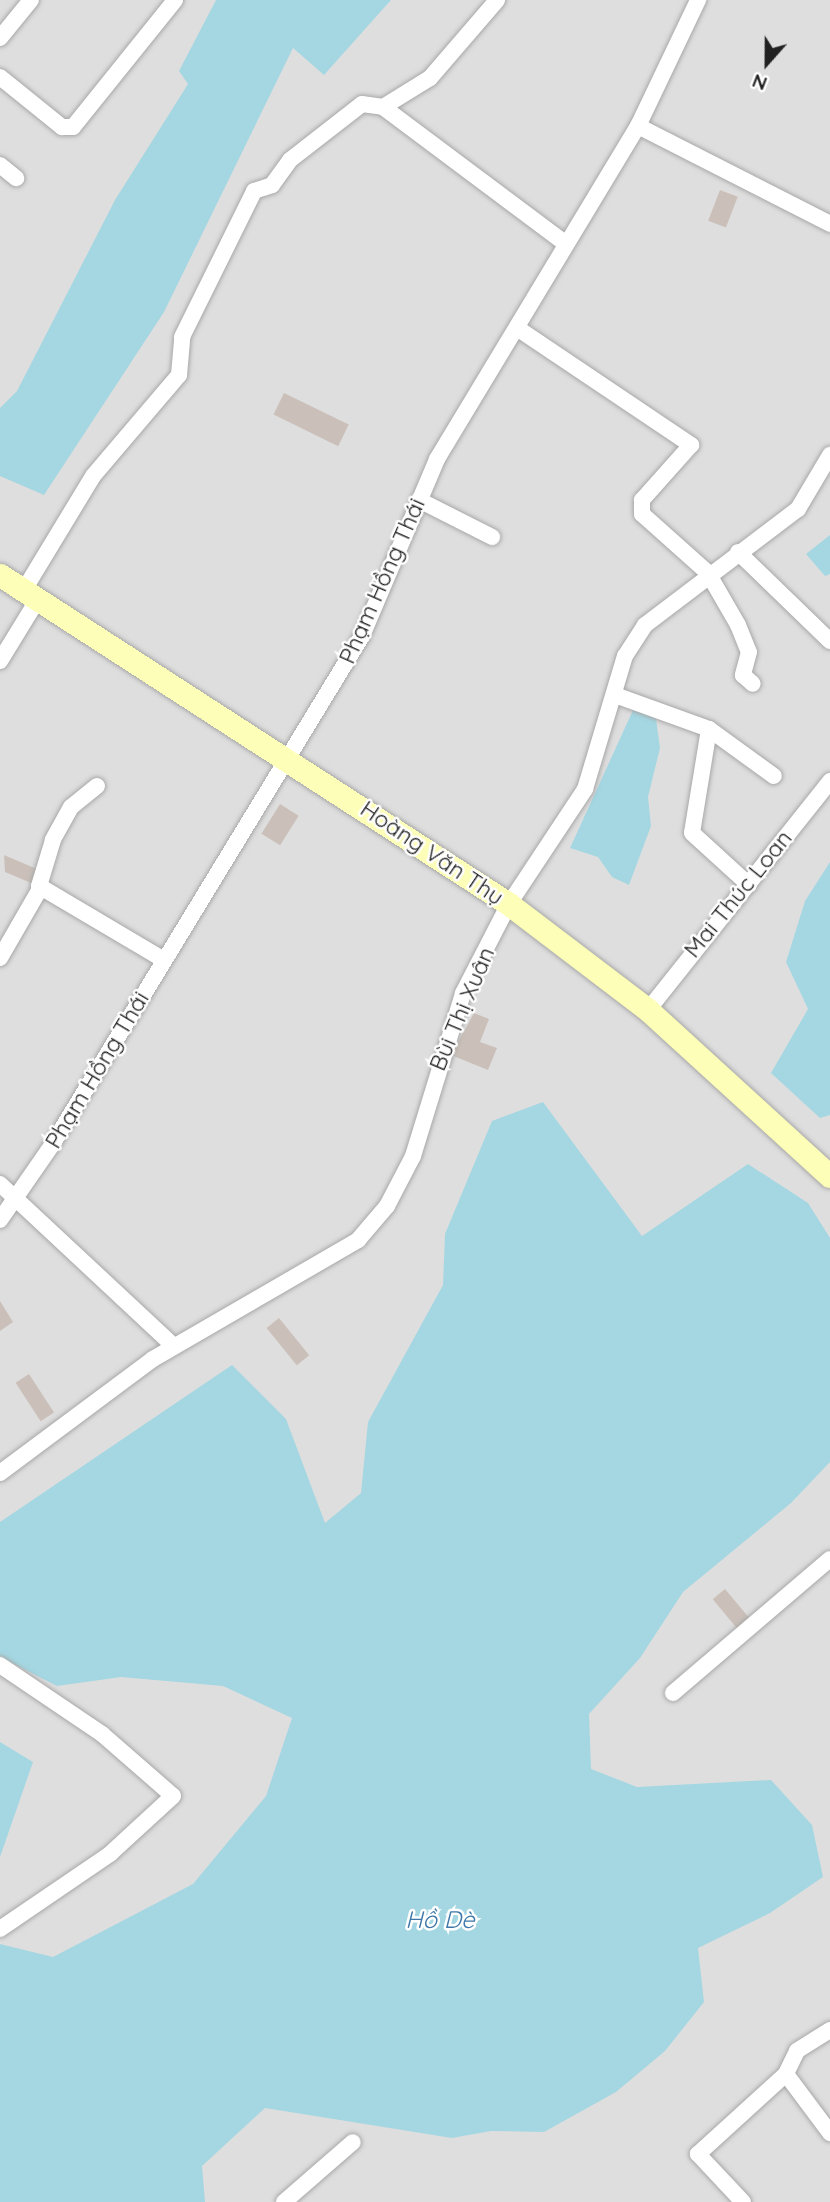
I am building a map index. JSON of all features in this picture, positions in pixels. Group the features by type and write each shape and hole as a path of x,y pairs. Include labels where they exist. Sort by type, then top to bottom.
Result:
{"main road":[{"name":"Hoàng Văn Thụ","path":"0,575 291,759 509,904 648,1010 830,1177"}],"street":[{"path":"0,38 31,0"},
{"path":"0,77 62,127 72,127 175,0"},
{"path":"383,107 430,78 497,0"},
{"name":"Phạm Hồng Thái","path":"0,1220 291,759 362,636 419,500 565,243 638,126 698,0"},
{"path":"0,661 31,594 93,476 179,375 182,337 254,191 272,185 290,160 362,104 383,107 565,243"},
{"path":"638,126 830,224"},
{"path":"0,165 16,178"},
{"path":"517,328 691,445 642,500 642,514 708,573 738,625 749,653 743,675 753,684"},
{"name":"Bùi Thị Xuân","path":"0,1473 174,1346 358,1240 387,1206 413,1156 463,993 509,904 585,789 625,656 645,625 708,573 798,509 830,455"},
{"path":"419,500 492,537"},
{"path":"738,552 830,641"},
{"path":"615,695 709,729 774,776"},
{"path":"709,729 692,833 749,885"},
{"name":"Mai Thúc Loan","path":"648,1010 830,781"},
{"path":"0,958 41,887 53,840 71,807 97,786"},
{"path":"41,887 164,960"},
{"path":"0,1184 17,1196 174,1346"},
{"path":"673,1693 830,1559"},
{"path":"0,1665 102,1734 173,1796 110,1854 0,1929"},
{"path":"743,2202 698,2154 786,2074 797,2051 830,2029"},
{"path":"786,2074 830,2133"},
{"path":"284,2202 353,2142"}],"shaded area":[{"path":"0,0 830,0 830,2202 0,2202"}],"water":[{"path":"216,0 391,0 324,75 293,48 164,312 44,495 0,476 0,408 17,391 115,200 188,84 179,71"},
{"path":"830,535 830,574 825,576 806,554"},
{"path":"634,708 656,719 660,748 648,797 651,826 629,885 612,877 598,857 570,848"},
{"path":"830,862 830,1115 820,1118 771,1073 808,1009 786,962 805,901"},
{"name":"Hồ Dè","path":"543,1102 642,1236 748,1164 808,1203 830,1238 830,1462 791,1503 683,1592 640,1658 589,1714 591,1769 637,1787 771,1780 812,1825 823,1877 770,1913 698,1948 704,2002 665,2051 616,2092 544,2132 491,2131 452,2138 265,2108 202,2166 205,2202 0,2202 0,1944 53,1957 193,1884 266,1796 292,1718 223,1686 121,1677 57,1686 0,1657 0,1522 232,1365 286,1419 325,1523 361,1493 368,1422 443,1285 445,1234 492,1121"},
{"path":"0,1742 33,1762 0,1857"}],"building":[{"path":"720,190 738,197 726,228 708,221"},
{"path":"284,393 349,425 338,446 273,415"},
{"path":"280,804 299,816 280,845 261,834"},
{"path":"4,855 37,869 31,883 5,872"},
{"path":"474,1013 489,1019 480,1042 497,1048 488,1070 451,1055"},
{"path":"0,1301 13,1322 0,1331"},
{"path":"279,1318 309,1355 297,1365 267,1328"},
{"path":"29,1374 54,1413 41,1421 16,1383"},
{"path":"725,1589 750,1619 738,1629 713,1599"}]}
